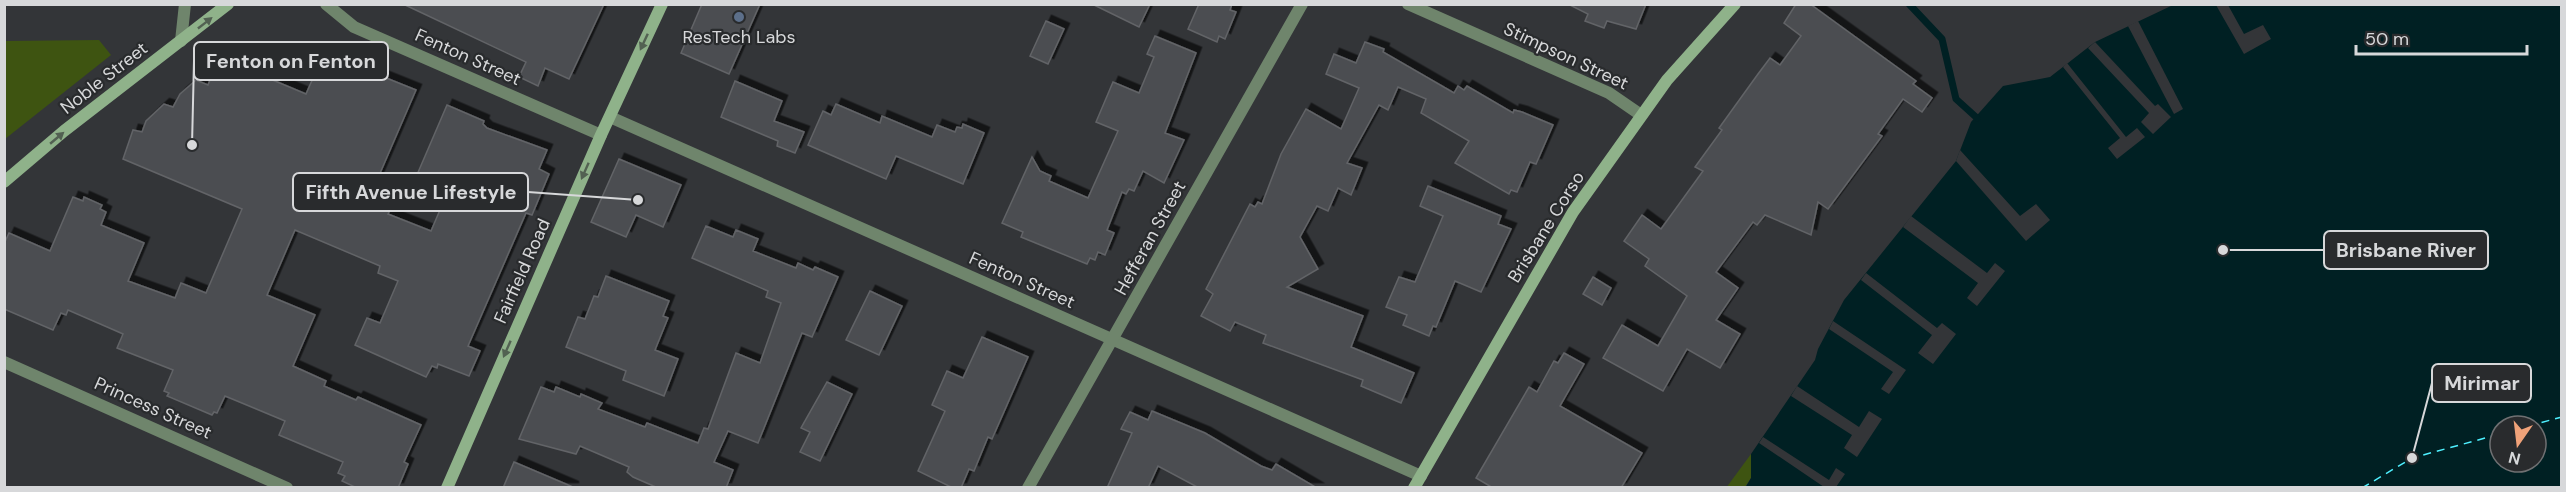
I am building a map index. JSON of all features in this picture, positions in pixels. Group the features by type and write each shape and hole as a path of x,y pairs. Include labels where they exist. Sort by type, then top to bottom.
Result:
{"main road":[{"name":"Noble Street","path":"4,182 64,131 228,4"},
{"name":"Fairfield Road","path":"447,488 601,135 662,4"},
{"name":"Brisbane Corso","path":"1414,488 1573,212 1641,115 1686,58 1734,4"}],"street":[{"path":"182,40 185,4"},
{"name":"Fenton Street","path":"326,4 354,27 601,135"},
{"name":"Hefferan Street","path":"1028,488 1302,4"},
{"name":"Stimpson Street","path":"1408,4 1609,93 1641,115"},
{"name":"Fenton Street","path":"610,117 1421,476"},
{"name":"Princess Street","path":"4,362 287,488"}],"green space":[{"path":"99,40 111,55 5,139 5,41"},
{"path":"1751,454 1751,478 1745,487 1726,488"}],"water":[{"path":"2173,5 2561,5 2561,487 1745,488 1751,478 1751,454 1815,360 1818,349 1844,300 1956,161 1971,122 2003,86 2050,77 2095,42"}],"pier":[{"path":"2216,5 2228,5 2244,34 2263,25 2271,39 2244,54"},
{"path":"2138,21 2183,109 2174,114 2128,26"},
{"path":"2095,42 2155,106 2158,104 2171,117 2153,134 2141,122 2149,113 2088,48"},
{"path":"2067,63 2126,137 2137,128 2145,137 2117,159 2108,148 2120,138 2063,67"},
{"path":"1960,150 2020,216 2036,204 2050,220 2026,241 1956,161"},
{"path":"1911,216 1987,273 1995,263 2005,271 1977,306 1967,298 1978,283 1903,227"},
{"path":"1866,273 1937,328 1942,323 1956,334 1933,364 1918,353 1932,335 1861,280"},
{"path":"1833,321 1906,370 1889,394 1881,389 1893,372 1829,329"},
{"path":"1797,386 1859,427 1869,411 1882,419 1857,457 1844,448 1852,435 1791,396"},
{"path":"1763,437 1829,480 1836,468 1845,474 1836,487 1824,487 1759,443"}],"building":[{"path":"403,4 604,4 569,79 545,68 538,86 519,77 526,62"},
{"path":"702,4 760,4 729,74 681,53"},
{"path":"1092,4 1150,4 1139,27"},
{"path":"1199,4 1232,4 1230,10 1236,12 1225,39 1219,36 1217,42 1188,29"},
{"path":"1568,4 1646,4 1636,29 1607,21 1604,28 1585,21 1588,14"},
{"path":"1796,4 1810,4 1916,81 1913,84 1932,98 1922,112 1903,99 1878,134 1882,136 1828,209 1818,202 1811,235 1765,215 1757,225 1753,222 1716,272 1738,288 1716,320 1740,334 1720,368 1687,349 1663,391 1603,358 1622,325 1658,346 1687,296 1645,266 1649,259 1624,241 1642,215 1661,229 1703,171 1695,167 1722,130 1719,128 1758,74 1770,58 1780,65 1801,36 1784,23"},
{"path":"1046,21 1064,29 1048,64 1030,56"},
{"path":"1155,36 1196,53 1165,133 1184,140 1164,183 1143,171 1134,191 1129,189 1126,194 1122,192 1107,230 1114,233 1105,255 1098,252 1095,260 1090,258 1087,264 1021,237 1023,232 1002,223 1032,157 1040,171 1051,176 1049,181 1088,198 1118,131 1096,122 1113,82 1139,93 1154,57 1147,54"},
{"path":"1365,42 1384,49 1383,52 1454,93 1458,86 1464,90 1467,86 1513,113 1514,110 1522,112 1553,125 1536,164 1530,162 1517,192 1511,190 1509,194 1455,163 1469,141 1421,113 1426,99 1398,87 1388,110 1379,105 1347,163 1362,168 1351,195 1338,188 1328,211 1317,206 1300,237 1318,269 1287,287 1363,316 1351,347 1414,373 1401,403 1361,386 1363,380 1263,343 1266,335 1235,322 1230,331 1201,316 1213,294 1206,289 1250,204 1255,207 1258,202 1262,204 1281,154 1306,109 1341,129 1359,88 1326,74 1334,54 1356,63"},
{"path":"324,53 416,90 368,201 390,210 388,214 431,231 448,191 416,177 447,105 484,121 483,124 487,128 547,150 539,169 549,174 532,215 526,213 468,346 480,351 469,376 438,364 437,368 432,366 426,377 355,345 367,318 380,323 398,281 378,273 380,266 295,230 267,295 315,315 293,366 326,381 324,386 356,400 358,397 421,425 404,462 408,464 398,488 357,488 342,481 345,476 338,473 343,462 279,435 285,421 225,396 217,413 214,412 212,415 167,396 169,393 164,391 173,370 117,348 123,334 68,310 66,315 61,313 53,330 4,309 4,244 9,233 50,251 73,197 83,201 84,197 102,205 100,209 106,212 101,225 144,243 128,281 175,298 181,283 206,293 242,209 123,159 133,130 142,132 146,121 164,104 173,107 180,94 196,80 208,85 215,67 241,61 258,67 256,73 306,94"},
{"path":"735,81 782,101 774,121 804,132 795,153 777,146 778,141 721,117"},
{"path":"836,104 880,123 882,116 932,137 937,125 955,132 957,127 962,128 963,124 984,133 963,184 896,156 886,179 808,145 823,111 831,115"},
{"path":"619,159 681,185 663,227 636,215 626,237 591,222"},
{"path":"1428,186 1501,216 1498,224 1511,229 1481,292 1455,281 1436,327 1433,326 1429,336 1403,325 1407,315 1386,307 1399,277 1415,282 1443,216 1420,206"},
{"path":"706,226 733,237 736,230 758,239 753,251 796,268 798,263 813,270 815,267 838,277 812,337 802,333 758,443 728,431 714,462 733,470 726,488 658,488 633,477 627,472 629,467 580,446 576,454 519,439 541,387 554,392 556,387 602,403 598,409 645,427 647,423 698,443 704,428 708,429 736,353 760,363 781,303 766,297 768,291 692,258"},
{"path":"606,276 669,301 663,316 668,318 655,350 678,359 664,396 623,380 626,371 566,347 578,317 585,319 594,296 598,297"},
{"path":"1593,277 1611,288 1602,305 1583,294"},
{"path":"870,291 902,306 879,355 846,340"},
{"path":"982,337 1028,357 992,439 988,437 974,471 969,469 961,488 953,488 918,471 945,411 932,405 947,371 963,378"},
{"path":"1564,353 1584,364 1560,406 1642,453 1621,488 1493,488 1476,478 1529,387 1537,392 1554,361 1558,363"},
{"path":"827,382 852,394 820,461 800,452 810,432 801,428"},
{"path":"1152,411 1205,433 1261,466 1272,470 1276,464 1317,488 1199,488 1158,466 1148,488 1107,488 1132,433 1121,429 1130,412 1148,420"},
{"path":"514,462 573,487 573,488 503,488"}],"waterway":[{"path":"1909,4 1942,39 1956,99 1977,118"}],"ferry route":[{"path":"2548,421 2562,417"},
{"path":"2362,488 2412,458 2488,437"}],"place":[{"name":"ResTech Labs","path":"739,17"},
{"name":"Fenton on Fenton","path":"192,145"},
{"name":"Fifth Avenue Lifestyle","path":"638,200"},
{"name":"Brisbane River","path":"2223,250"},
{"name":"Mirimar","path":"2412,458"}]}
